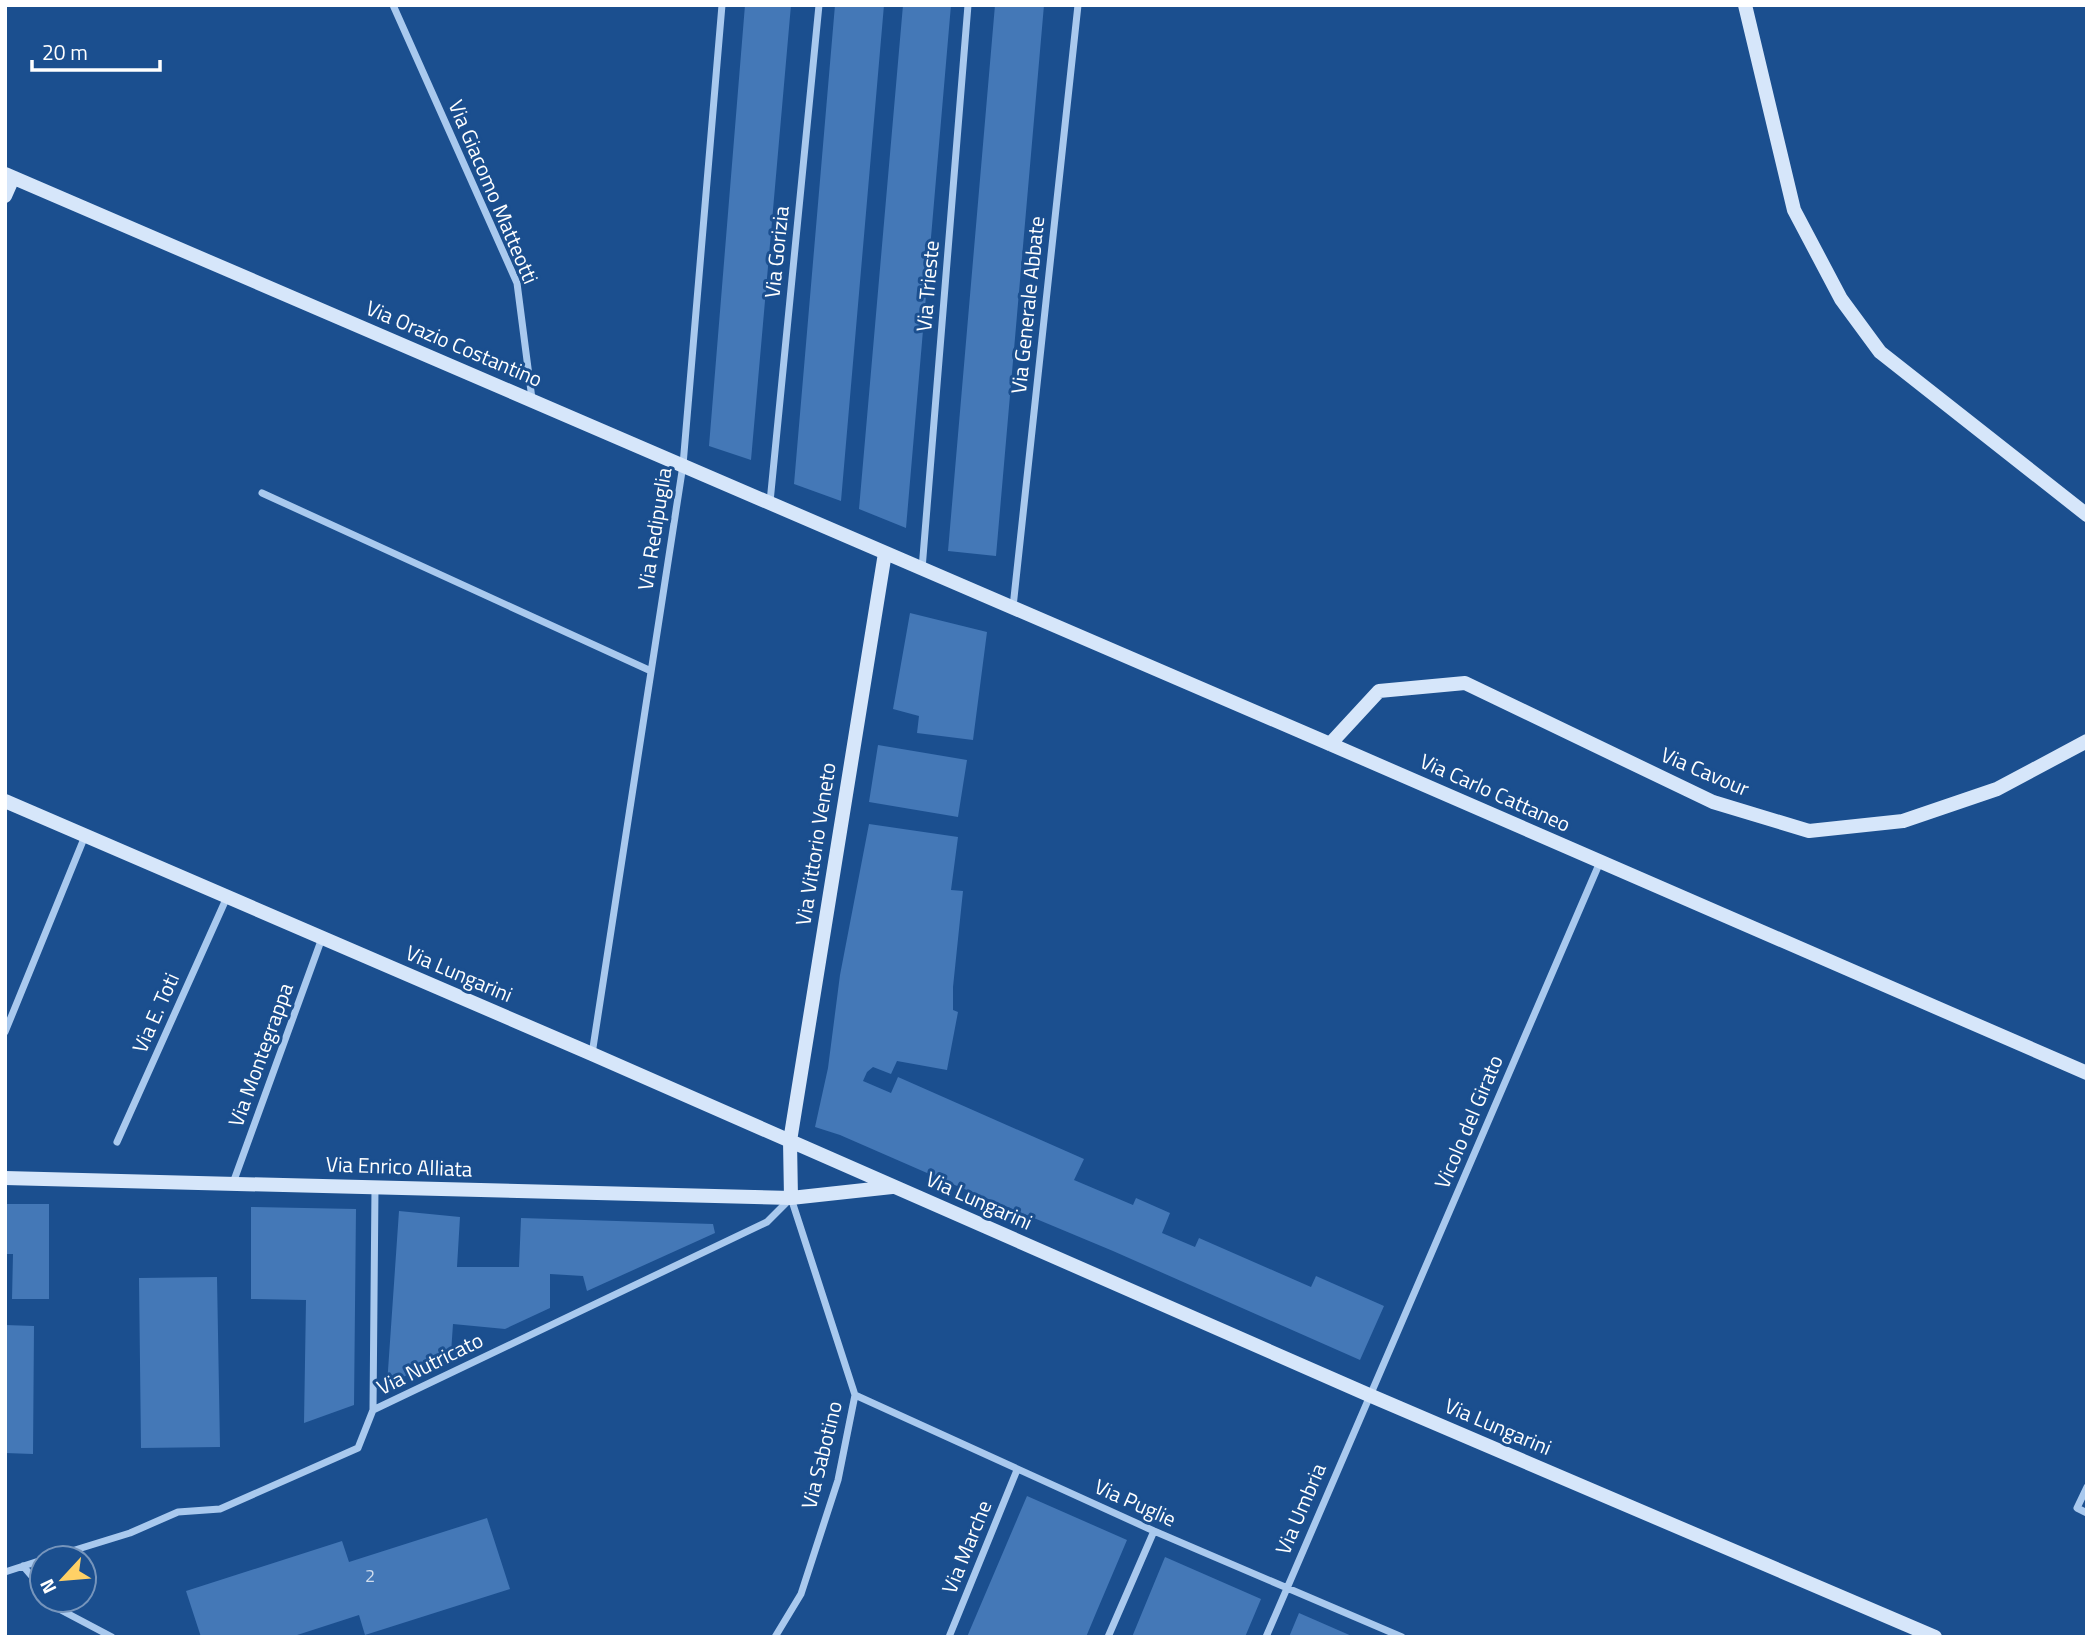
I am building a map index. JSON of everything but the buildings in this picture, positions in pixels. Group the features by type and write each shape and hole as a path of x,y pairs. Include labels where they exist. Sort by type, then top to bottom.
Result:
{"street":[{"name":"Via Giacomo Matteotti","path":"393,5 517,283 532,400"},
{"name":"Via Redipuglia","path":"592,1054 683,465 722,5"},
{"name":"Via Gorizia","path":"769,502 819,5"},
{"name":"Via Trieste","path":"922,569 968,5"},
{"name":"Via Generale Abbate","path":"1013,608 1078,5"},
{"path":"1745,5 1794,209 1841,299 1880,352 2087,515"},
{"name":"Via Orazio Costantino","path":"9,176 885,553"},
{"path":"5,196 9,176"},
{"path":"262,493 651,671"},
{"name":"Via Carlo Cattaneo","path":"885,553 2087,1073"},
{"name":"Via Vittorio Veneto","path":"791,1198 790,1141 885,553"},
{"name":"Via Cavour","path":"1330,744 1380,691 1465,683 1713,802 1809,831 1903,821 1997,789 2087,741"},
{"name":"Via Lungarini","path":"5,802 592,1054 1369,1395 1935,1637"},
{"path":"5,1032 85,836"},
{"name":"Vicolo del Girato","path":"1369,1395 1600,862"},
{"name":"Via E. Toti","path":"117,1142 227,897"},
{"name":"Via Montegrappa","path":"233,1183 322,938"},
{"name":"Via Enrico Alliata","path":"5,1178 791,1198 896,1187"},
{"path":"373,1410 374,1188"},
{"name":"Via Sabotino","path":"775,1637 801,1594 838,1480 855,1395 791,1198"},
{"name":"Via Nutricato","path":"94,1544 130,1533 178,1512 220,1509 358,1448 373,1410 767,1222 791,1198"},
{"name":"Via Puglie","path":"855,1395 1154,1531 1402,1637"},
{"name":"Via Umbria","path":"1266,1637 1369,1395"},
{"name":"Via Marche","path":"949,1637 1017,1470"},
{"path":"2087,1487 2077,1508 2087,1513"},
{"path":"1108,1637 1154,1531"},
{"path":"5,1572 28,1564"},
{"path":"23,1566 28,1572"},
{"path":"68,1614 111,1637"}]}
